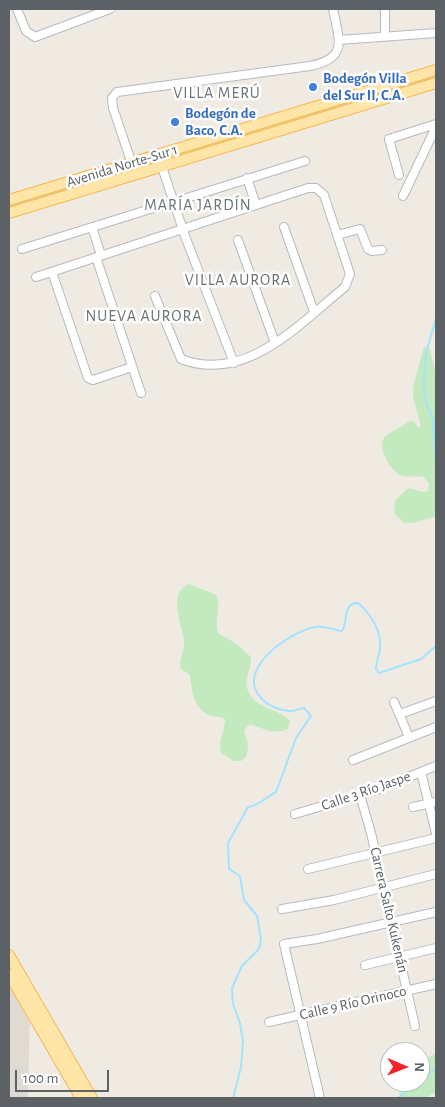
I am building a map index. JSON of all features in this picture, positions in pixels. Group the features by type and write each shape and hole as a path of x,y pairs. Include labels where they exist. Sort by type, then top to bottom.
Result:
{"main road":[{"name":"Avenida Norte-Sur 1","path":"9,200 436,70"},
{"name":"Avenida Norte-Sur 1","path":"9,213 436,83"},
{"path":"9,955 92,1098"},
{"path":"9,974 81,1098"}],"street":[{"path":"17,9 26,31 35,37 110,9"},
{"path":"132,164 113,108 112,98 117,92 322,64 335,56 339,40 333,9"},
{"path":"385,9 385,35"},
{"path":"339,40 385,35 436,34"},
{"path":"399,175 389,139 436,125"},
{"path":"403,196 436,125"},
{"path":"158,155 234,364"},
{"path":"174,202 305,161"},
{"path":"247,178 256,205"},
{"path":"36,277 308,188 316,188 324,195 350,278 346,287 275,343 255,355 234,364 214,364 181,358 155,296"},
{"path":"22,249 163,205"},
{"path":"284,226 314,312"},
{"path":"92,227 141,393"},
{"path":"337,235 360,229 368,249 376,252 382,250"},
{"path":"238,240 275,343"},
{"path":"52,272 88,378 93,380 132,367"},
{"path":"394,702 409,738"},
{"path":"400,714 436,702"},
{"path":"353,760 436,727"},
{"name":"Calle 3 Río Jaspe","path":"295,814 360,795 436,766"},
{"path":"421,772 433,803 436,833"},
{"name":"Carrera Salto Kukenán","path":"360,795 416,1026"},
{"path":"413,807 433,803"},
{"path":"308,869 436,838"},
{"path":"282,909 334,900 436,874"},
{"path":"320,1098 284,944 436,912"},
{"path":"365,966 436,948"},
{"name":"Calle 9 Río Orinoco","path":"269,1022 436,984"}],"shaded area":[{"path":"9,974 30,1010 28,1098 9,1098"}],"green space":[{"path":"436,70 436,83 9,213 9,200"},
{"path":"424,347 430,349 436,376 436,516 413,523 404,523 394,513 395,501 408,488 423,492 428,491 429,484 424,477 403,476 396,473 386,459 382,442 387,435 409,422 414,421 418,428 421,426 413,397 414,383"},
{"path":"189,584 216,595 218,601 218,633 237,644 251,657 246,684 250,695 260,704 285,716 290,721 288,729 282,731 269,731 250,724 244,730 248,744 247,756 241,761 234,761 221,753 220,743 225,719 209,715 200,708 194,698 190,675 181,669 180,662 184,642 177,602 178,595 182,589"},
{"path":"436,1054 436,1092 425,1098 401,1098 399,1092 430,1092 430,1057"}],"waterway":[{"path":"436,318 426,353 424,384 426,402 433,420 436,461"},
{"path":"233,1098 241,1067 243,1041 240,1023 233,1004 232,988 242,966 259,949 261,939 257,916 244,900 240,876 229,869 228,843 248,807 259,803 276,792 296,738 311,716 304,708 293,711 267,704 255,688 254,677 259,665 279,645 304,630 326,627 342,631 347,610 352,604 358,603 375,624 379,636 380,649 376,664 376,669 379,673 421,659 436,646"},
{"path":"430,1073 436,1069"},
{"path":"398,1098 406,1092"}],"place":[{"name":"Bodegón Villa del Sur II, C.A.","path":"313,87"},
{"name":"Bodegón de Baco, C.A.","path":"175,122"}],"district":[{"name":"VILLA MERÚ","path":"217,93"},
{"name":"MARÍA JARDÍN","path":"198,205"},
{"name":"VILLA AURORA","path":"238,280"},
{"name":"NUEVA AURORA","path":"144,316"}]}
